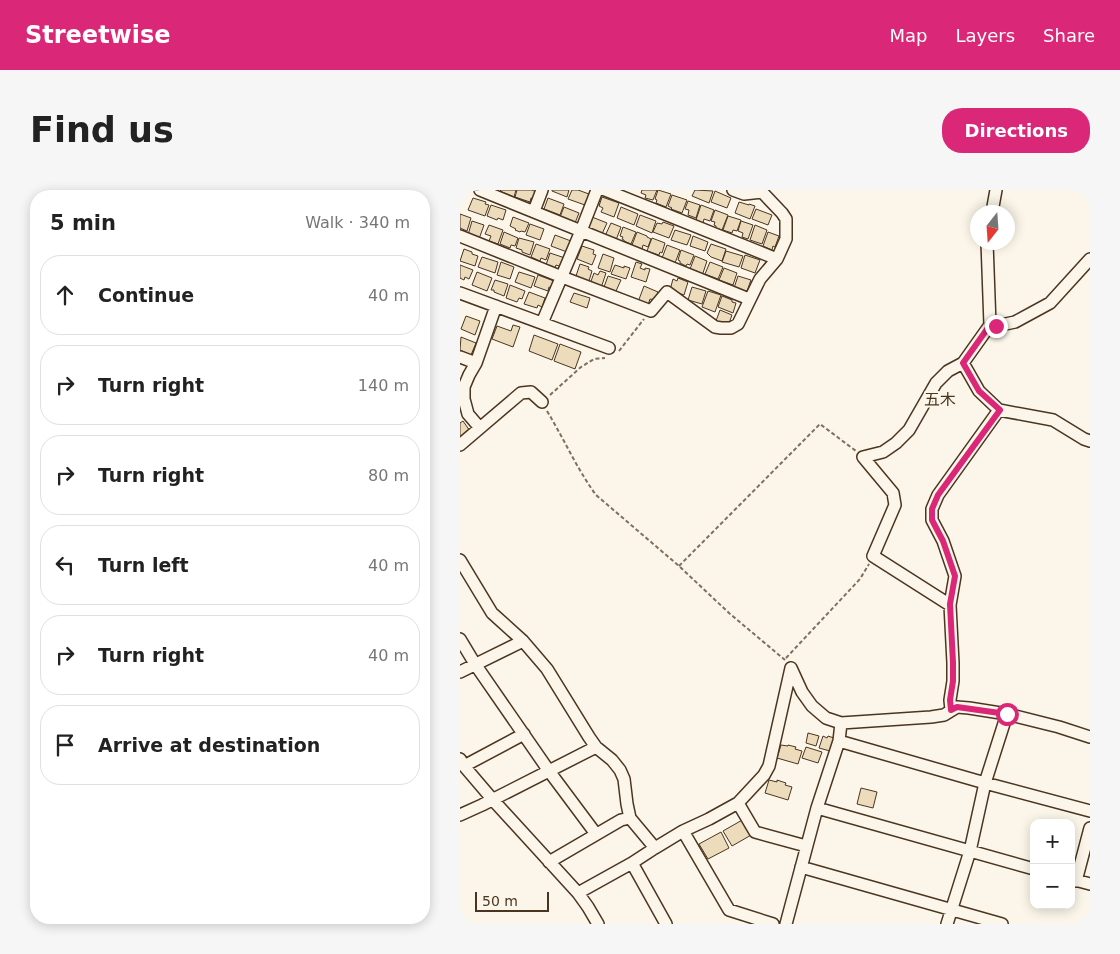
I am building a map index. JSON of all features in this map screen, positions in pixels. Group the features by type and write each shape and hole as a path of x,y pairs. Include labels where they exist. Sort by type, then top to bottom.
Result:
{"street":[{"path":"534,211 542,190"},
{"path":"542,323 597,190"},
{"path":"605,190 777,259"},
{"path":"460,236 651,310 667,292 715,327 731,328 738,324 760,279 777,259 786,239 786,219 762,192 744,194 733,190"},
{"path":"993,205 996,190"},
{"path":"488,191 749,299"},
{"path":"950,604 874,556 894,504 892,492 863,456 883,452 896,443 909,430 936,383 948,371 963,363 990,325 987,250"},
{"path":"990,325 996,326 1015,322 1050,303 1090,259"},
{"path":"460,293 542,323 612,353"},
{"path":"480,428 468,414 464,399 464,387 476,363 496,306"},
{"path":"460,356 476,363"},
{"path":"963,363 979,391 1000,410 1053,420 1090,441"},
{"path":"460,445 521,393 531,392 542,402"},
{"path":"951,710 953,663 950,604 955,576 943,541 932,520 932,509 938,495 1000,410"},
{"path":"460,560 464,574 492,613 523,641 546,669 589,737 620,770 624,779 626,804 630,818 655,848"},
{"path":"460,639 475,664 549,771 596,834"},
{"path":"460,672 523,641"},
{"path":"788,664 802,692 812,706 826,718 841,723 931,717 944,715 957,707 1007,714 1059,727 1090,738"},
{"path":"578,893 632,863 683,831 738,803 764,775 769,766 788,664"},
{"path":"947,924 970,851 985,783 1007,714"},
{"path":"786,924 817,808 839,741 841,723"},
{"path":"524,734 462,763 493,800 578,893 598,924"},
{"path":"839,741 1090,811"},
{"path":"460,815 493,800 596,746"},
{"path":"738,803 755,832 806,846"},
{"path":"817,808 1030,868"},
{"path":"549,862 621,820 630,818"},
{"path":"1075,877 1090,828"},
{"path":"683,831 729,910 773,924"},
{"path":"632,863 666,924"},
{"path":"801,867 1002,924"},
{"path":"1075,880 1090,884"}],"path":[{"path":"651,310 612,353 594,359 582,367 542,402 559,430 585,481 596,495 679,566 729,613 788,664 860,579 874,556"},
{"path":"679,566 820,424 863,456"}],"building":[{"path":"500,190 516,190 514,197"},
{"path":"517,190 532,190 536,192 534,199 531,198 530,202 515,197"},
{"path":"552,190 569,190 567,197"},
{"path":"572,190 589,194 585,205 568,199"},
{"path":"642,190 657,190 653,200 645,198 646,195 641,193"},
{"path":"658,190 671,194 666,207 656,203 657,200 655,199"},
{"path":"695,190 713,191 709,203 692,196"},
{"path":"715,191 731,198 727,208 711,202"},
{"path":"672,195 687,200 682,213 668,206"},
{"path":"602,197 619,203 614,217 601,212 603,208 599,206"},
{"path":"473,198 486,202 485,204 489,205 485,216 468,210"},
{"path":"548,198 564,204 560,215 544,209"},
{"path":"688,201 700,205 696,218 688,215 689,210 685,209"},
{"path":"739,202 755,206 750,219 735,213"},
{"path":"491,205 506,210 503,220 487,216"},
{"path":"701,205 714,210 710,221 704,219 703,223 696,220"},
{"path":"564,207 579,213 575,223 560,217"},
{"path":"621,207 638,214 634,225 617,218"},
{"path":"756,209 772,215 768,225 752,219"},
{"path":"715,210 728,215 722,230 716,228 715,222 711,221"},
{"path":"460,214 471,218 467,231 460,228"},
{"path":"640,215 656,221 652,233 636,226"},
{"path":"728,216 741,220 737,231 733,230 732,233 723,230"},
{"path":"513,217 529,223 525,232 515,230 510,226"},
{"path":"592,217 607,223 602,234 589,229 590,227 588,226"},
{"path":"472,221 484,225 479,239 468,235"},
{"path":"741,221 753,225 748,239 742,237 743,233 738,231"},
{"path":"663,222 674,226 669,238 653,232 657,223 662,224"},
{"path":"611,223 621,227 616,240 605,236"},
{"path":"530,224 544,229 540,240 526,235"},
{"path":"489,225 503,230 498,244 489,241 491,236 485,234"},
{"path":"755,225 767,230 762,244 750,240"},
{"path":"623,227 636,232 631,244 624,241 623,237 620,236"},
{"path":"675,230 691,235 687,245 671,240"},
{"path":"504,232 518,238 515,246 511,245 510,248 500,244"},
{"path":"637,232 651,239 648,247 643,245 642,249 632,245"},
{"path":"768,232 779,236 772,250 763,246"},
{"path":"555,235 571,241 567,252 551,246"},
{"path":"693,236 708,242 705,251 690,246"},
{"path":"519,238 534,242 530,255 516,248"},
{"path":"652,238 665,243 662,253 660,252 659,255 647,251"},
{"path":"536,244 550,249 546,260 541,258 540,261 531,257"},
{"path":"711,244 726,249 722,261 711,257 707,253"},
{"path":"667,245 680,250 675,263 662,258"},
{"path":"582,246 594,250 593,254 596,255 592,265 577,259"},
{"path":"464,249 478,256 475,266 460,261"},
{"path":"681,250 694,255 690,265 687,264 686,266 678,260"},
{"path":"726,251 743,256 739,267 722,262"},
{"path":"550,253 565,258 562,267 556,265 555,268 546,265"},
{"path":"603,254 614,258 610,272 598,268"},
{"path":"745,255 760,260 755,273 741,268"},
{"path":"695,256 707,261 702,276 691,272 692,270 690,269"},
{"path":"482,257 498,262 495,273 478,267"},
{"path":"501,262 514,267 510,279 497,275"},
{"path":"636,262 642,264 640,268 650,269 646,282 631,277"},
{"path":"710,262 723,267 718,279 705,274"},
{"path":"580,264 589,267 588,269 592,271 588,284 575,279"},
{"path":"460,265 473,270 469,279 465,277 464,280 460,278"},
{"path":"615,265 630,268 626,279 611,274"},
{"path":"724,268 737,273 733,285 719,280"},
{"path":"600,271 606,273 601,288 590,284 594,273 598,275"},
{"path":"477,272 492,278 487,291 472,285"},
{"path":"519,272 535,277 531,288 515,282"},
{"path":"538,275 554,281 552,288 549,287 548,291 534,286"},
{"path":"608,276 621,280 616,291 604,287"},
{"path":"738,276 751,280 747,291 744,292 734,288"},
{"path":"678,278 688,282 684,295 670,290 673,279 677,281"},
{"path":"495,280 508,284 504,296 491,290"},
{"path":"510,285 525,291 522,299 519,298 517,302 506,298"},
{"path":"644,286 658,292 655,300 650,299 648,305 638,302"},
{"path":"692,287 706,291 702,304 688,300"},
{"path":"708,291 721,295 715,312 702,307"},
{"path":"529,292 545,298 542,307 538,305 537,308 524,304"},
{"path":"574,293 590,298 587,308 570,302"},
{"path":"722,296 736,303 733,313 718,307"},
{"path":"720,310 732,315 728,326 716,321"},
{"path":"466,316 480,321 475,335 461,329"},
{"path":"513,325 520,327 513,347 492,339 497,326 511,331"},
{"path":"534,335 558,344 552,360 529,351"},
{"path":"461,337 476,343 471,355 460,350"},
{"path":"560,344 581,352 575,369 554,361"},
{"path":"463,421 470,431 460,438 460,423"},
{"path":"808,733 819,736 816,746 806,743"},
{"path":"823,736 834,738 830,751 819,748"},
{"path":"781,745 796,747 795,749 802,751 798,764 777,758"},
{"path":"806,747 822,752 818,763 802,758"},
{"path":"769,780 777,782 777,780 792,787 788,800 765,793"},
{"path":"861,788 877,792 873,808 857,804"},
{"path":"744,819 753,834 732,846 723,831"},
{"path":"721,832 729,848 708,859 699,844"}],"district":[{"name":"五木","path":"940,399"}],"route":[{"path":"996,326 990,325 963,363 979,391 1000,410 938,495 932,509 932,520 950,557 955,576 950,604 953,663 951,710 957,707 1007,714"}]}
